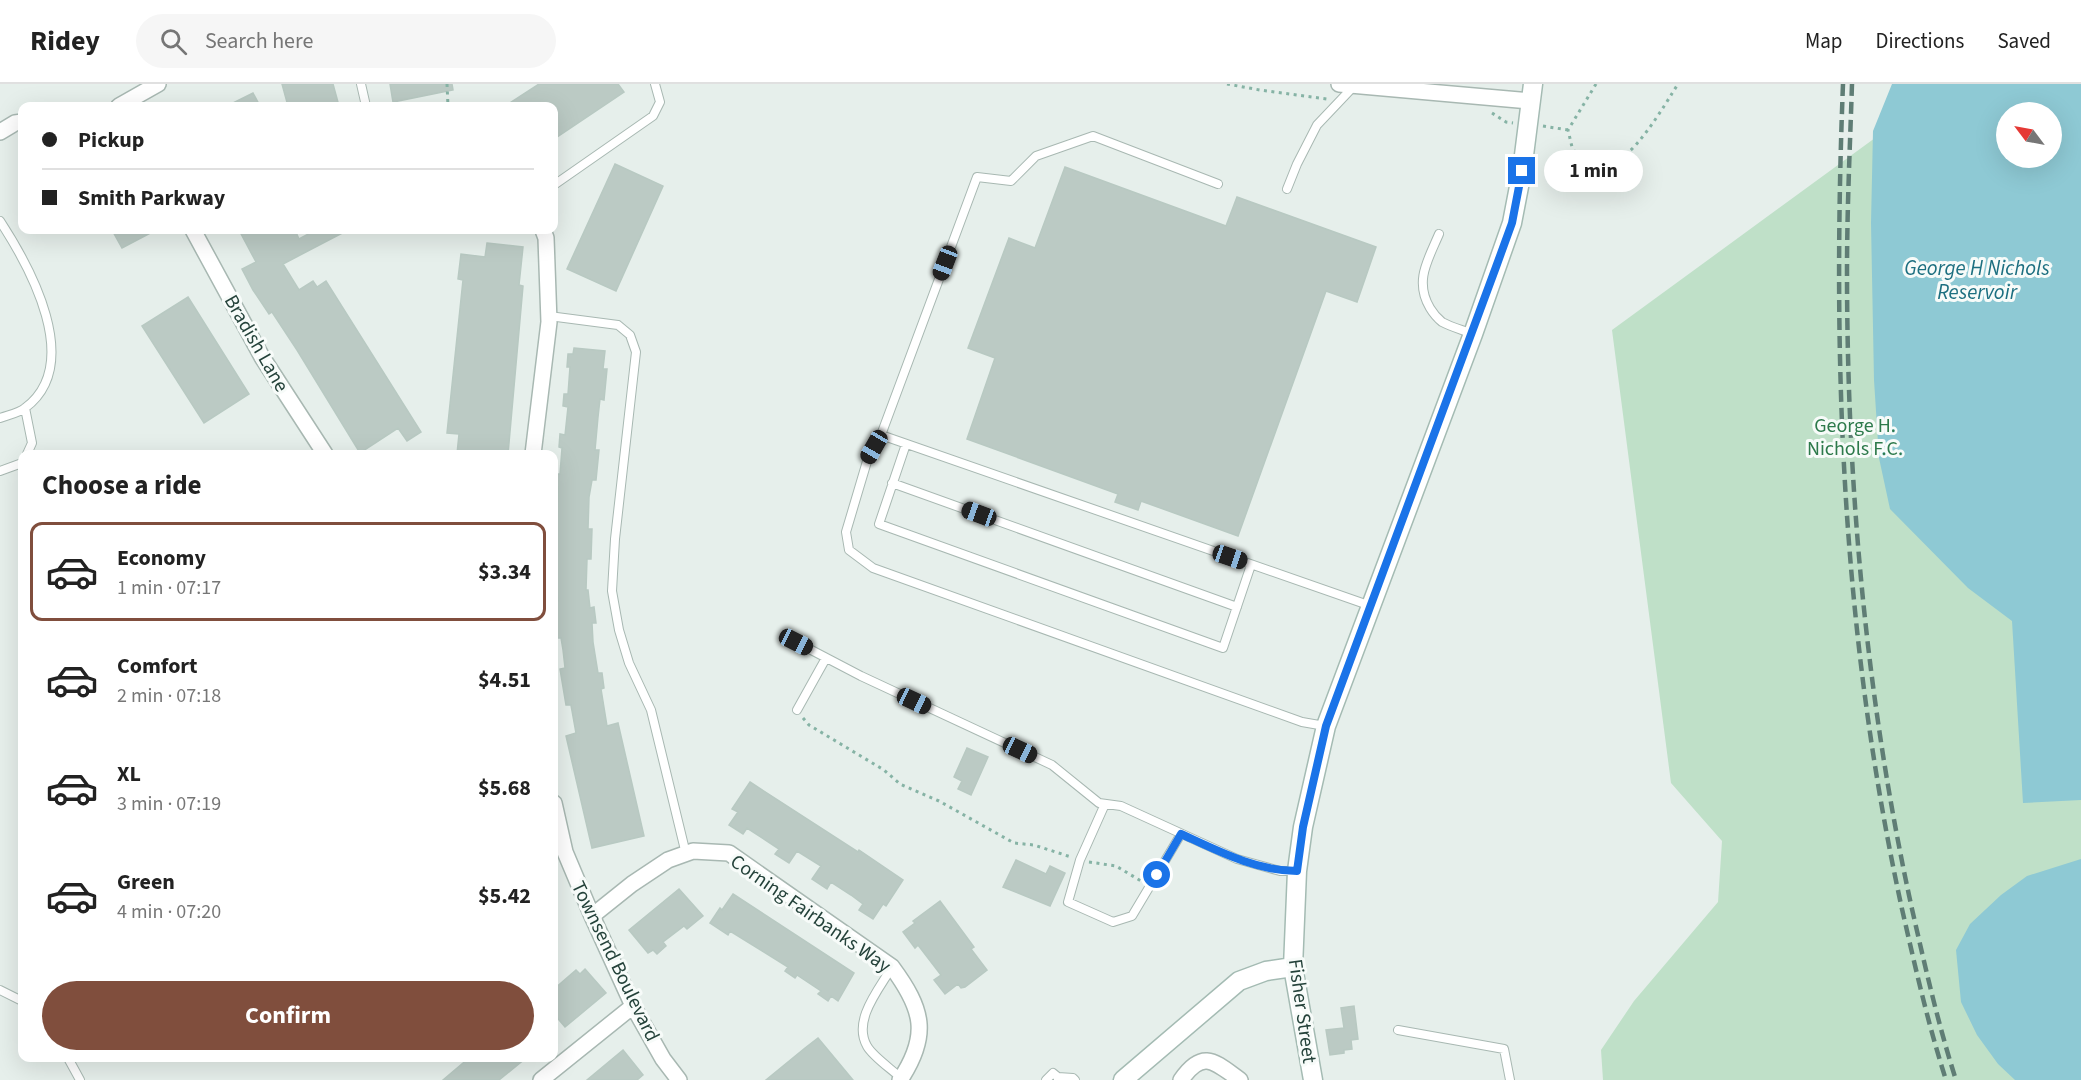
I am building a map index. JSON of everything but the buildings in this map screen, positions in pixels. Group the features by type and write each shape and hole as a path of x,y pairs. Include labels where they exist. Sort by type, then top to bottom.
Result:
{"street":[{"path":"130,102 158,84"},
{"path":"1347,85 1532,93"},
{"name":"Fisher Street","path":"1313,1080 1293,967 1297,871 1303,827 1326,726 1473,334 1512,223 1532,93"},
{"path":"0,132 18,123"},
{"name":"Bradish Lane","path":"195,234 262,357 323,450"},
{"path":"533,450 549,316 544,234"},
{"name":"Townsend Boulevard","path":"558,821 565,852 633,1006 663,1059 679,1080"},
{"name":"Corning Fairbanks Way","path":"592,916 632,884 668,860 693,851 729,853 892,967 909,989 921,1025 917,1050 902,1079"},
{"path":"1123,1080 1239,981 1266,971 1293,967"},
{"path":"542,1080 633,1006"},
{"path":"1181,1080 1198,1063 1206,1060 1218,1064 1240,1080"}],"lane":[{"path":"361,84 365,102"},
{"path":"558,182 653,116 660,102 655,84"},
{"path":"1287,189 1317,125 1347,85"},
{"path":"1218,184 1093,136 1036,156 1011,181 977,177 881,435 868,458 846,532 849,549 873,568 1302,722 1326,726"},
{"path":"0,221 24,262 48,316 52,349 46,384 25,408 0,418"},
{"path":"1439,234 1421,283 1425,299 1433,314 1443,322 1473,334"},
{"path":"549,316 618,325 630,334 636,352 615,539 612,591 619,630 629,663 651,710 686,854"},
{"path":"25,408 32,442 29,450"},
{"path":"881,435 1371,607"},
{"path":"906,444 879,524 1223,648 1251,565"},
{"path":"0,471 18,464"},
{"path":"892,483 1237,608"},
{"path":"796,642 1052,765 1099,803 1121,806 1253,864 1280,871 1297,871"},
{"path":"797,710 826,658"},
{"path":"1105,804 1080,860 1068,902 1113,922 1132,916 1181,834"},
{"path":"892,967 868,1007 863,1026 867,1046 902,1079"},
{"path":"0,990 18,999"},
{"path":"1398,1030 1504,1049 1510,1080"},
{"path":"70,1062 80,1080"},
{"path":"1046,1080 1053,1073 1058,1078 1075,1080"}],"path":[{"path":"447,84 448,102"},
{"path":"1596,84 1568,130 1572,147 1578,158 1607,165 1621,158 1639,143 1678,84"},
{"path":"1490,112 1506,122 1568,130"},
{"path":"797,710 809,725 884,770 900,784 939,801 1014,843 1034,846 1080,860 1116,866 1141,881"}],"green space":[{"name":"George H. Nichols F.C.","path":"1949,84 2081,84 2081,1080 1603,1080 1601,1050 1634,1001 1718,902 1722,841 1671,783 1612,330"}],"water":[{"name":"George H Nichols Reservoir","path":"1892,84 2081,84 2081,800 2023,803 2012,621 1968,588 1890,509 1879,458 1874,380 1871,223 1873,131"},
{"path":"2081,859 2081,1080 2015,1080 1998,1064 1977,1035 1961,1002 1956,950 1970,924 2001,895 2027,876"}],"railway":[{"path":"1843,84 1839,292 1841,395 1854,601 1866,704 1882,806 1912,952 1946,1080"},
{"path":"1852,84 1847,248 1848,351 1855,512 1862,592 1882,751 1896,830 1927,973 1956,1080"}],"route":[{"path":"1157,875 1181,834 1261,867 1280,871 1297,871 1303,827 1326,726 1473,334 1512,223 1522,171"}]}
